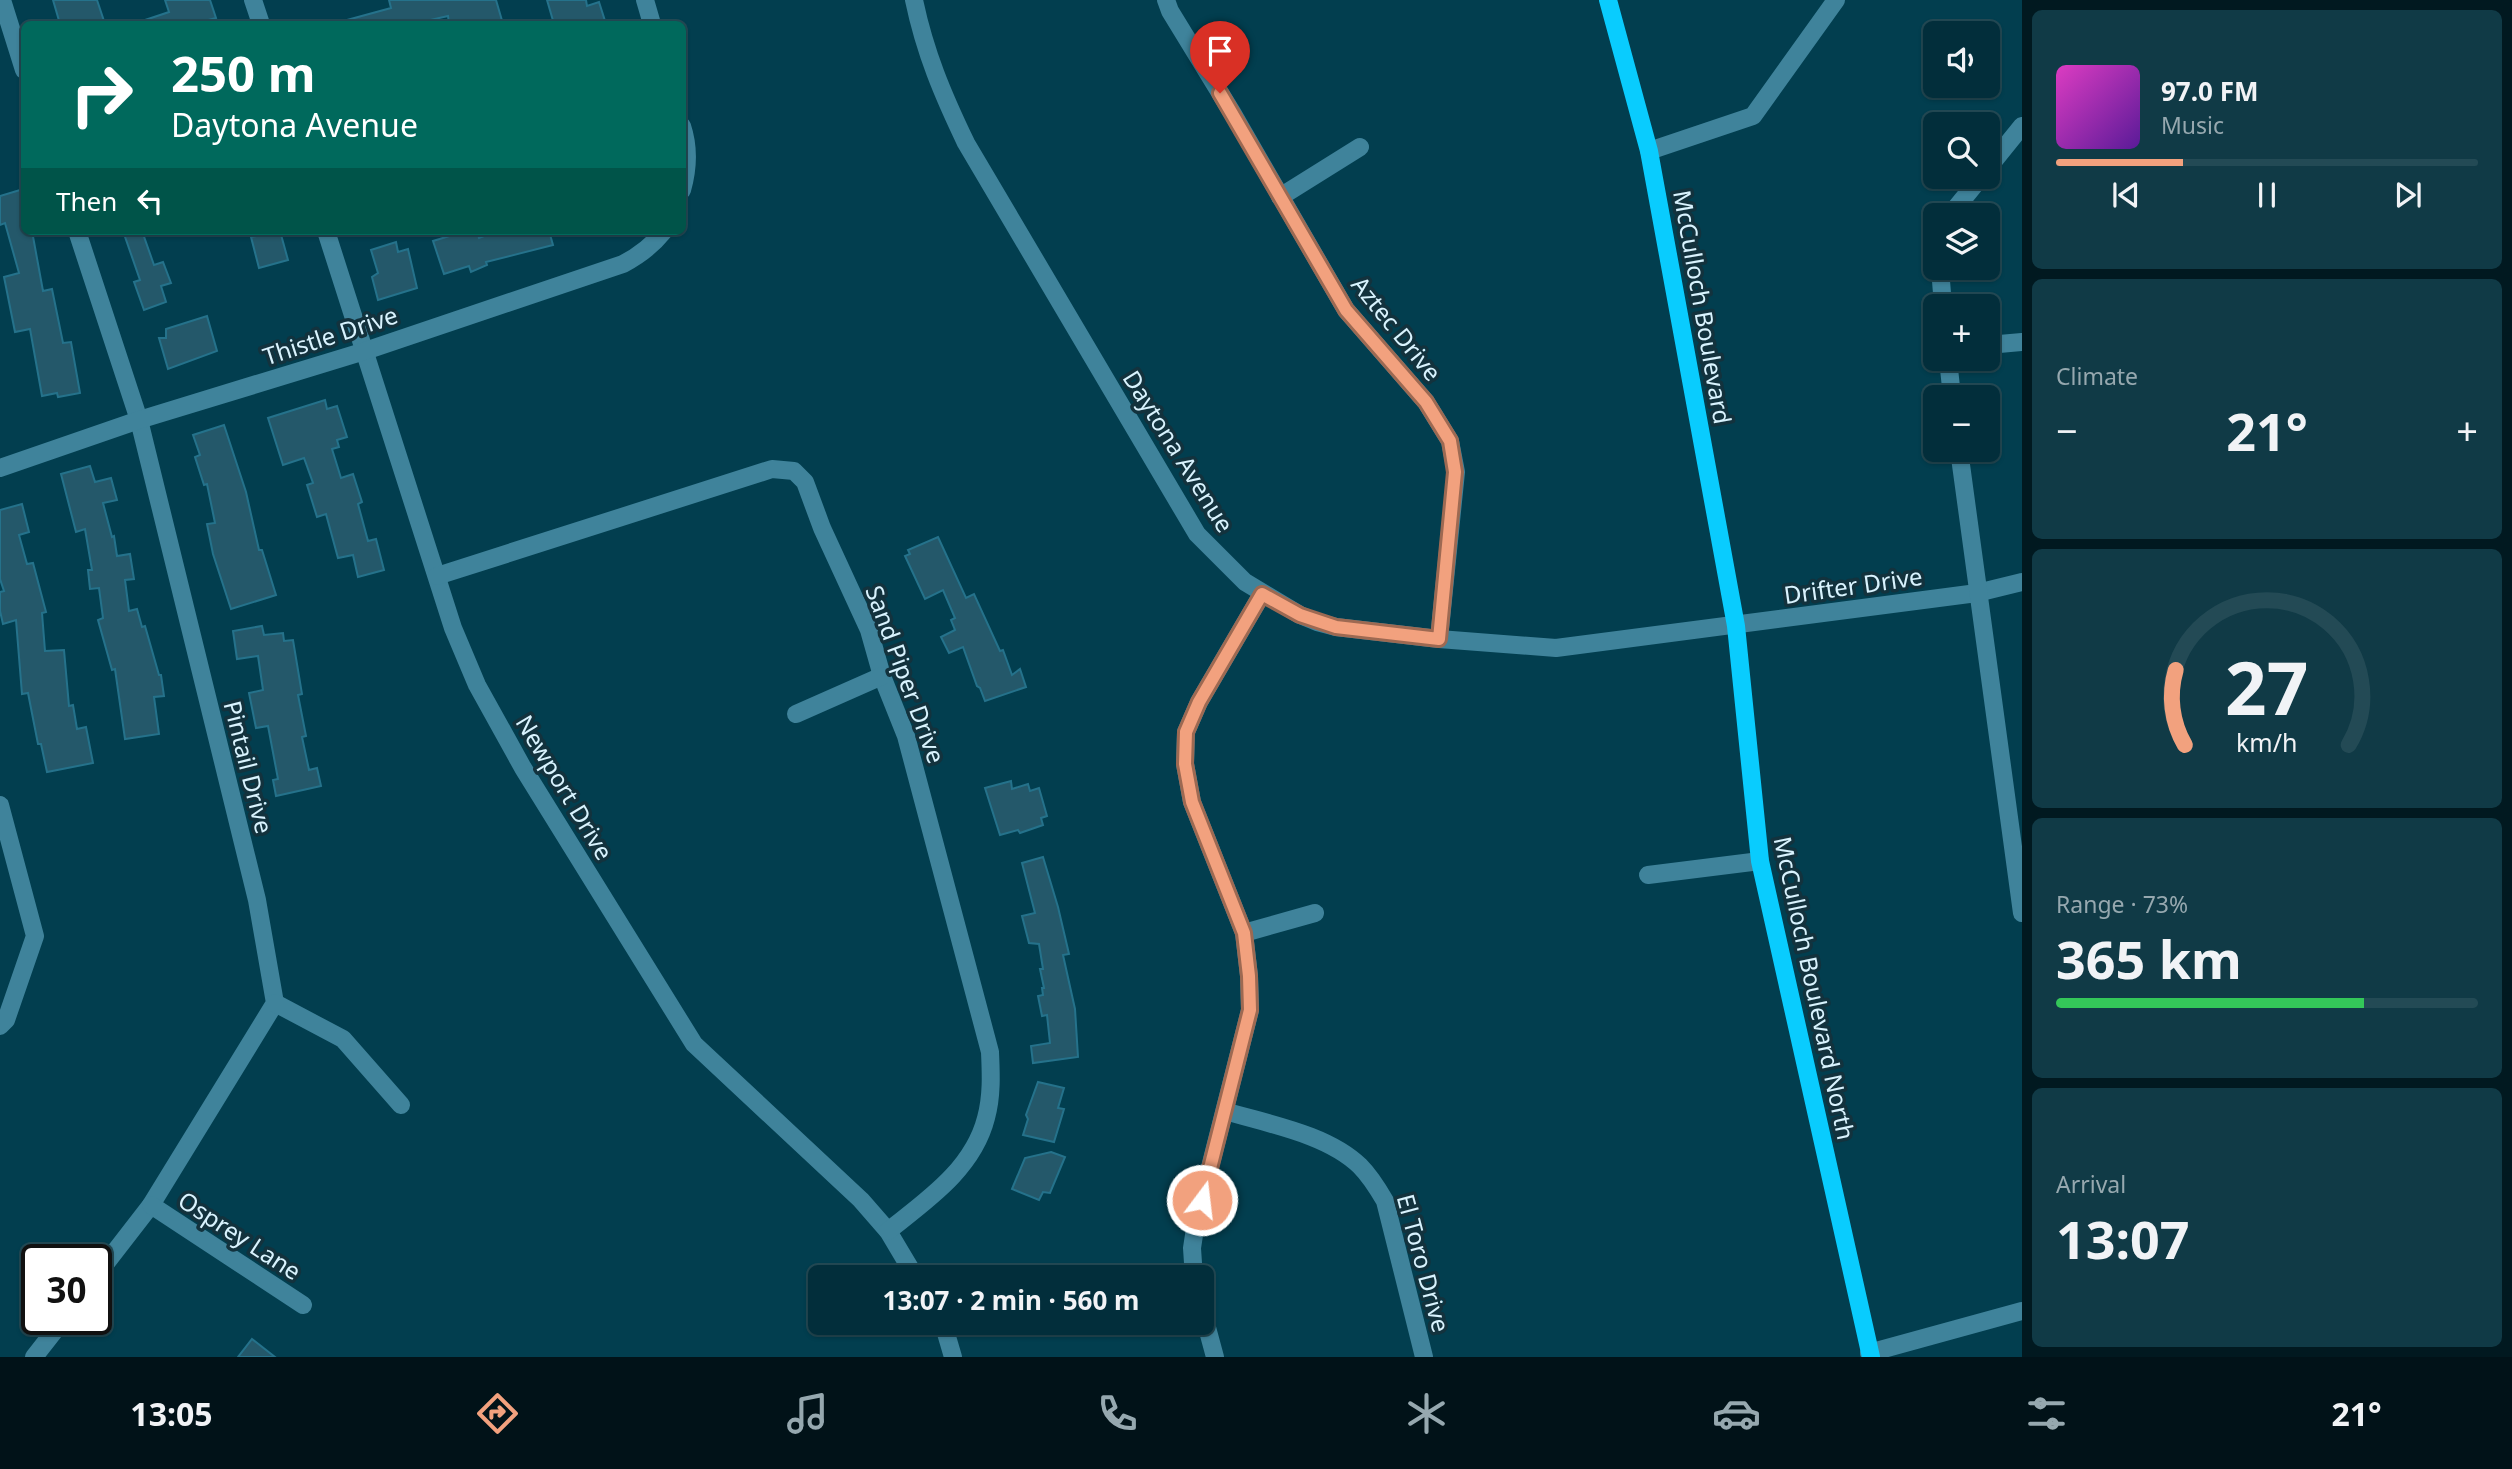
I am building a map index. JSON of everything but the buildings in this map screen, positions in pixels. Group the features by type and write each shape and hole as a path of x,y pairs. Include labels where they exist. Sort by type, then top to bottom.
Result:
{"main road":[{"name":"McCulloch Boulevard","path":"1608,0 1650,151 1736,625"},
{"name":"McCulloch Boulevard North","path":"1736,625 1760,861 1870,1355"}],"street":[{"path":"2,0 21,60"},
{"path":"253,0 260,21"},
{"path":"645,0 651,21"},
{"name":"Daytona Avenue","path":"914,0 922,39 937,82 966,143 1038,269 1197,534 1225,565 1262,594 1300,615 1336,627 1439,639 1556,648 1736,625"},
{"name":"Aztec Drive","path":"1166,0 1346,310 1426,402 1450,441 1455,472 1439,639"},
{"path":"1650,151 1753,116 1836,0"},
{"path":"2000,153 2022,126"},
{"path":"686,145 686,177"},
{"path":"1280,197 1360,147"},
{"path":"1960,203 1971,189"},
{"name":"Pintail Drive","path":"78,235 139,420 257,900 275,1003"},
{"name":"Newport Drive","path":"327,235 453,628 477,685 523,768 694,1044 861,1200 888,1231 908,1265"},
{"name":"Thistle Drive","path":"0,468 139,420 365,351 622,264 646,250 660,235"},
{"path":"2000,344 2022,342"},
{"path":"1961,462 1977,593 2017,837 2022,914"},
{"name":"Sand Piper Drive","path":"437,576 772,470 794,471 805,482 822,528 869,630 883,677 906,736 990,1052 991,1085 986,1117 979,1138 947,1183 888,1231"},
{"name":"Drifter Drive","path":"1736,625 1977,593 2022,582"},
{"path":"1193,1265 1192,1248 1196,1222 1250,1010 1244,933 1192,802 1185,764 1186,732 1199,702 1262,594"},
{"path":"796,714 883,677"},
{"path":"0,804 35,936 6,1020 0,1026"},
{"path":"1648,876 1760,861"},
{"path":"1244,933 1315,913"},
{"path":"112,1255 150,1205 275,1003 343,1039 401,1105"},
{"name":"El Toro Drive","path":"1225,1111 1329,1144 1360,1166 1373,1181 1385,1201 1424,1357"},
{"name":"Osprey Lane","path":"150,1205 303,1305"},
{"path":"1870,1355 2022,1311"},
{"path":"34,1357 51,1335"},
{"path":"947,1335 953,1357"},
{"path":"1208,1335 1214,1357"}],"route":[{"path":"1202,1200 1250,1010 1249,976 1244,933 1192,802 1185,764 1186,732 1199,702 1262,594 1300,615 1336,627 1439,639 1455,472 1450,441 1444,428 1426,402 1346,310 1220,93"}]}
